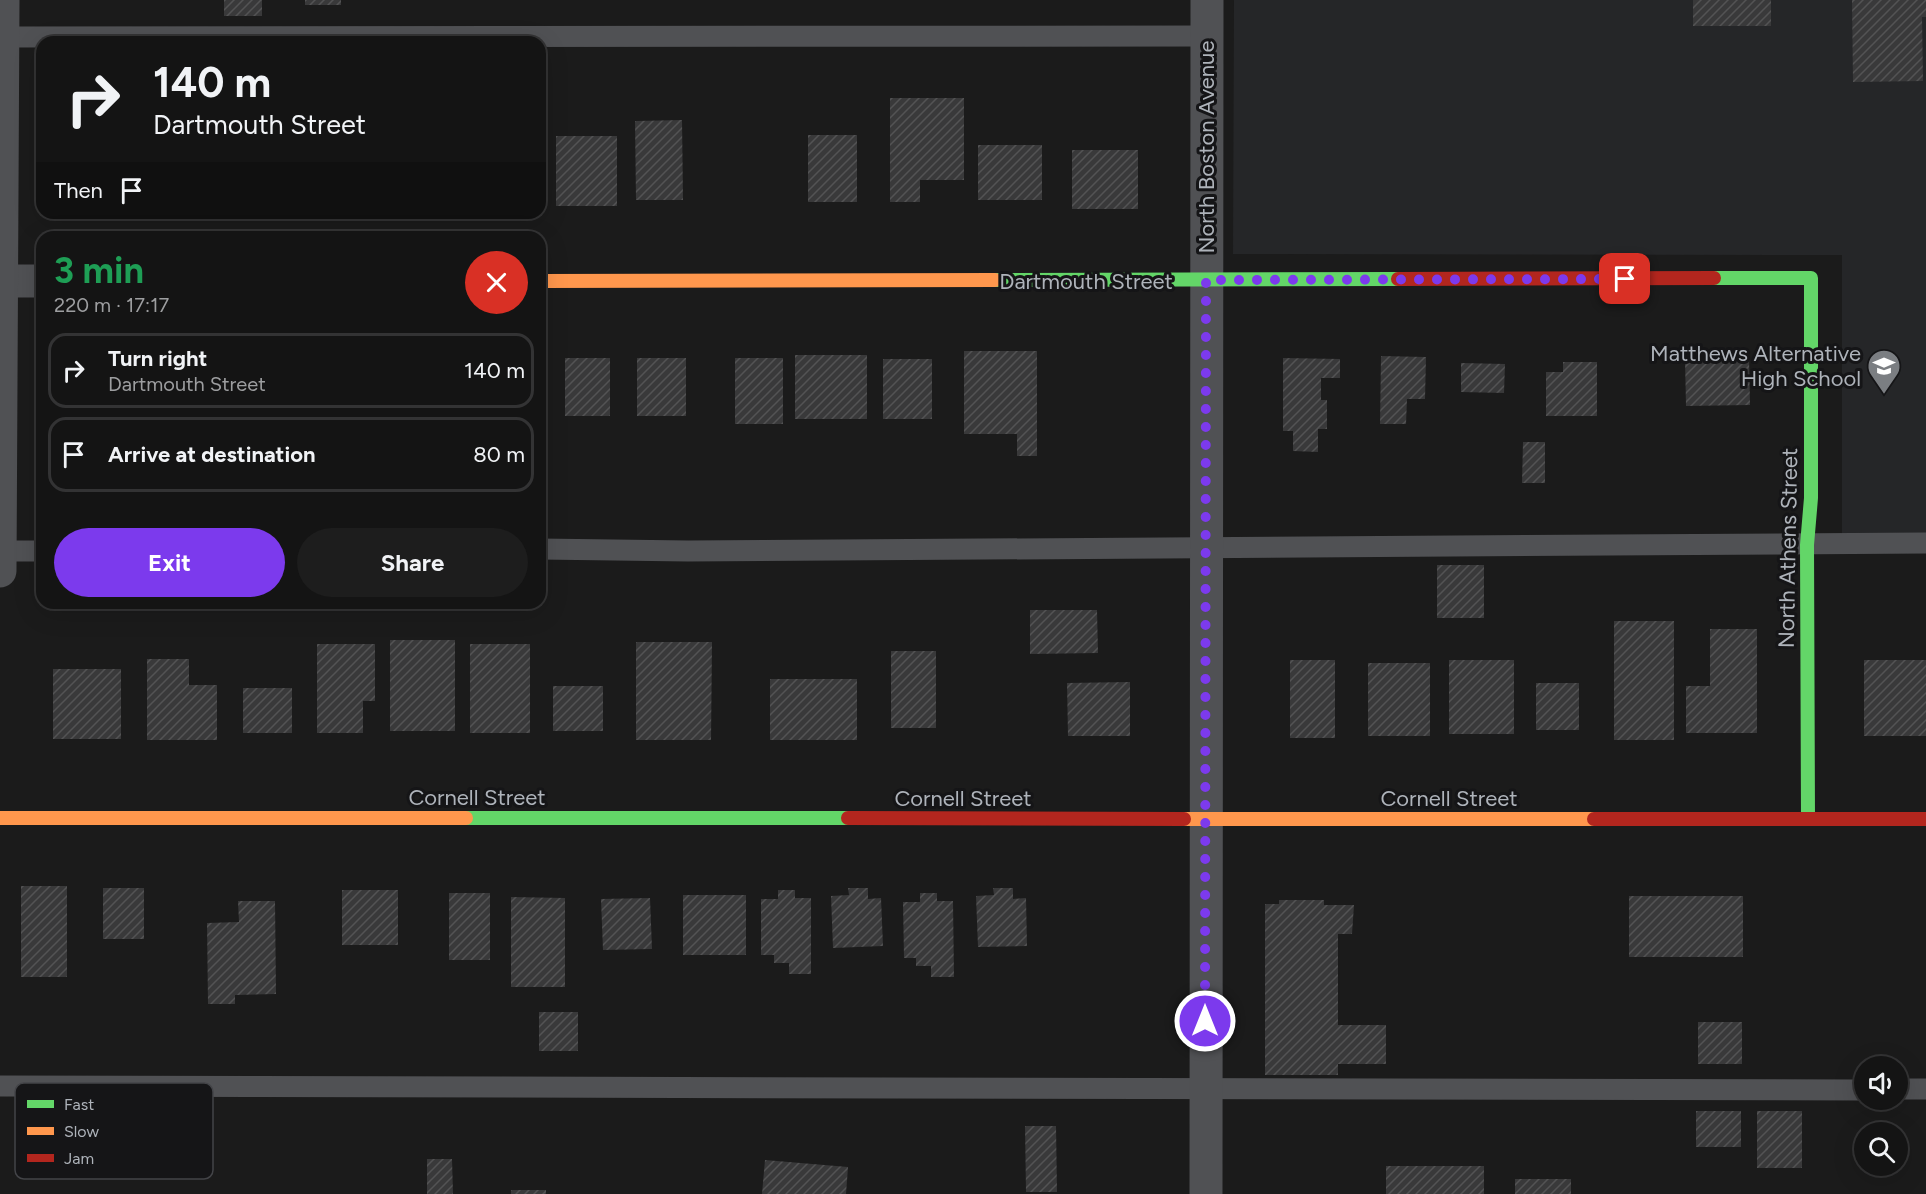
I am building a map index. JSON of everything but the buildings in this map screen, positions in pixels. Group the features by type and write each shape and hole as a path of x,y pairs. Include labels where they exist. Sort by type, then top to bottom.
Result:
{"street":[{"path":"0,571 3,0"},
{"name":"North Boston Avenue","path":"1206,1194 1207,0"},
{"name":"Dartmouth Street","path":"546,281 1811,278"},
{"name":"North Athens Street","path":"1808,819 1807,545 1811,498 1811,278"},
{"path":"1,281 36,281"},
{"name":"Cornell Street","path":"0,818 1926,819"}],"lane":[{"path":"546,37 1206,36"},
{"path":"2,37 36,37"},
{"path":"546,549 699,551 1205,549 1926,543"},
{"path":"0,551 36,551"},
{"path":"0,1086 15,1086"},
{"path":"213,1086 1854,1090"},
{"path":"1908,1089 1926,1089"}],"shaded area":[{"name":"Matthews Alternative High School","path":"1234,0 1926,0 1926,534 1842,537 1842,255 1233,254"}],"traffic: fast":[{"path":"1714,278 1811,278 1811,498 1807,545 1808,819"},
{"path":"995,280 1398,279"},
{"path":"466,818 848,818"}],"traffic: slow":[{"path":"546,281 995,280"},
{"path":"0,818 466,818"},
{"path":"1184,819 1594,819"}],"traffic: jam":[{"path":"1398,279 1714,278"},
{"path":"848,818 1184,819"},
{"path":"1594,819 1926,819"}],"place":[{"name":"Matthews Alternative High School","path":"1884,395"}],"route":[{"path":"1205,1021 1206,280 1625,279"}]}
